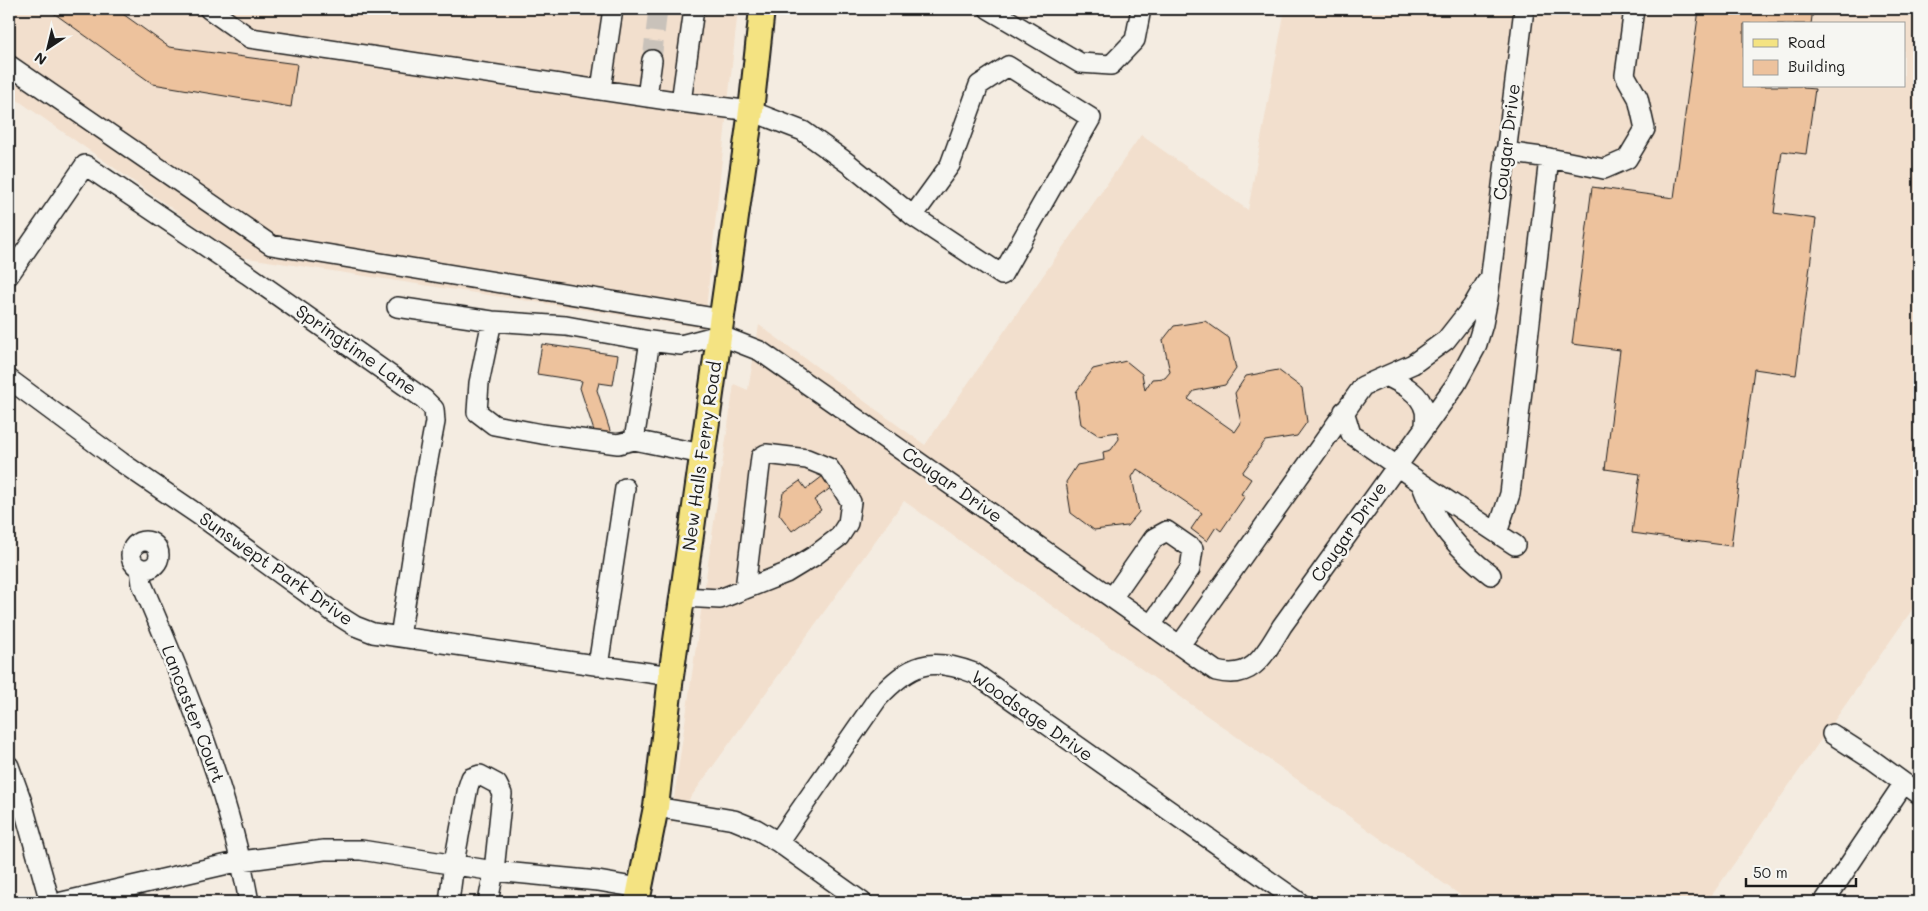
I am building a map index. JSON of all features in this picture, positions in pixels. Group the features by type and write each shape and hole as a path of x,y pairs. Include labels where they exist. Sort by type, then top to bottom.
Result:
{"main road":[{"name":"New Halls Ferry Road","path":"638,895 656,807 671,676 752,111 762,9"}],"street":[{"path":"209,9 250,38 752,111 803,131 849,164 917,219 1002,275 1091,118 1008,66 979,85 950,165 917,219"},
{"path":"601,89 613,9"},
{"path":"681,102 694,9"},
{"path":"989,9 1080,63 1111,65 1135,40 1141,9"},
{"name":"Cougar Drive","path":"9,64 271,245 720,327 760,351 1216,671 1229,675 1242,673 1260,661 1282,626 1456,384 1476,347 1483,324 1490,275 1524,9"},
{"path":"1505,152 1549,158 1604,169 1627,159 1645,129 1638,98 1624,75 1634,9"},
{"path":"647,97 652,60"},
{"path":"1497,533 1510,494 1549,158"},
{"name":"Springtime Lane","path":"9,275 85,165 350,345 424,399 434,409 435,422 400,637"},
{"name":"Cougar Drive","path":"1180,645 1363,386 1413,364 1446,340 1472,307 1490,275"},
{"path":"397,307 492,321 566,326 682,345 720,327"},
{"path":"492,321 479,383 477,412 494,425 542,434 618,444 634,440 702,454"},
{"path":"634,440 650,340"},
{"path":"1386,376 1401,383 1420,401 1425,411 1425,427"},
{"name":"Sunswept Park Drive","path":"9,379 121,462 355,626 373,634 671,676"},
{"path":"1344,411 1351,434 1515,545"},
{"path":"682,597 720,599 786,573 814,556 839,537 848,523 850,502 829,468 807,459 766,454 761,457 745,589"},
{"path":"1421,483 1430,506 1452,540 1474,562 1491,575"},
{"path":"598,666 625,488"},
{"path":"1112,598 1154,538 1167,531 1192,549 1190,569 1151,624"},
{"name":"Lancaster Court","path":"140,568 142,584 180,672 216,772 242,861 249,902"},
{"name":"Woodsage Drive","path":"778,842 878,698 893,681 913,668 935,664 958,667 974,673 1299,902"},
{"path":"1824,902 1912,788 1832,734"},
{"path":"9,766 22,802 50,902"},
{"path":"449,902 468,787 471,778 480,775 498,784 502,794 494,871 488,902"},
{"path":"656,807 734,820 756,829 778,842 862,902"},
{"path":"62,902 242,861 324,850 361,850 494,871 598,881 638,895"}],"shaded area":[{"path":"9,9 738,9 704,328 241,257 9,94"},
{"path":"1285,9 1919,9 1919,600 1707,902 1470,902 904,501 670,826 734,384 748,390 759,325 925,445 1141,135 1248,210"}],"building":[{"path":"48,9 116,9 169,47 297,64 291,107 153,84"},
{"path":"1699,9 1813,9 1811,22 1743,22 1743,88 1815,89 1806,154 1782,151 1774,213 1816,219 1796,375 1754,369 1731,546 1632,533 1640,474 1605,469 1620,350 1572,344 1592,187 1674,198"},
{"path":"1205,321 1229,338 1236,369 1225,385 1194,391 1188,399 1235,432 1241,423 1235,393 1246,376 1278,370 1302,388 1307,422 1297,436 1265,441 1242,473 1251,479 1241,494 1245,496 1221,531 1216,527 1207,541 1191,529 1202,513 1137,469 1132,477 1139,512 1127,526 1094,530 1071,513 1066,482 1077,465 1104,460 1103,452 1111,450 1119,439 1118,432 1098,435 1081,424 1076,392 1093,369 1126,361 1142,374 1145,390 1152,379 1165,378 1170,372 1163,340 1174,326"},
{"path":"542,344 618,355 613,385 599,383 597,390 612,437 595,434 580,388 582,381 537,374"},
{"path":"823,476 832,487 814,500 821,510 792,531 779,514 783,493 800,481 806,489"}],"tunnel":[{"path":"652,60 658,9"}]}
